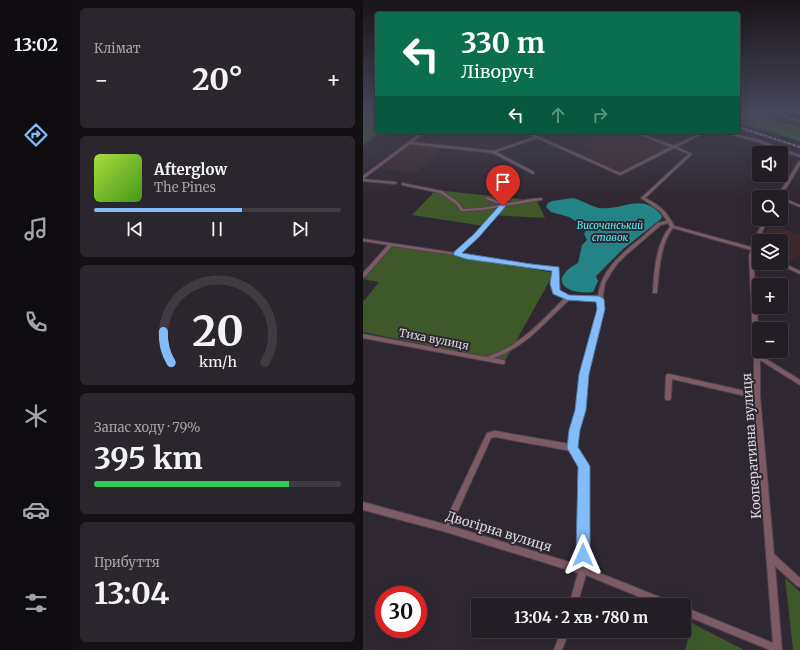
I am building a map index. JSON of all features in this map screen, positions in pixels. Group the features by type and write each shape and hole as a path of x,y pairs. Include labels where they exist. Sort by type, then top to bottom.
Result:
{"street":[{"path":"363,179 413,140"},
{"path":"494,152 527,140"},
{"path":"544,140 620,174 688,140"},
{"path":"657,140 691,154 643,198 659,207 666,214 672,227"},
{"path":"756,140 800,156"},
{"path":"409,143 494,152 533,173"},
{"path":"784,190 800,162"},
{"path":"363,179 395,184"},
{"path":"403,184 441,192 457,202 462,210 503,206 510,203"},
{"path":"487,198 497,202 510,203 541,199"},
{"path":"788,201 800,206"},
{"path":"457,254 477,235 503,206"},
{"path":"575,598 583,570 584,466 573,448 574,430 580,410 584,374 601,309 599,299 602,283 611,267 660,224 670,222"},
{"path":"672,227 752,249"},
{"path":"655,292 657,270 665,236 668,230 672,227"},
{"path":"363,240 457,254 466,257 556,269 554,284 556,292 567,298 599,299"},
{"path":"363,276 391,244"},
{"name":"Кооперативна вулиця","path":"752,255 755,322"},
{"path":"788,267 800,273"},
{"path":"485,359 504,353 517,345 542,324 567,298"},
{"name":"Тиха вулиця","path":"363,336 502,362"},
{"name":"Кооперативна вулиця","path":"757,358 757,396 778,650"},
{"path":"760,358 800,383"},
{"path":"668,398 669,376 757,396"},
{"path":"446,528 489,435 495,434 573,448"},
{"name":"Двогірна вулиця","path":"363,506 446,528 583,570 652,598"},
{"path":"771,556 800,583"},
{"path":"691,614 778,650"},
{"path":"558,650 562,638"}],"shaded area":[{"path":"592,140 656,140 674,147 620,173 580,155 591,150 581,146 593,141"},
{"path":"411,145 443,148 416,172 380,169"},
{"path":"768,226 778,226 800,235 800,256 798,255 788,263 788,234 764,234"}],"green space":[{"path":"363,140 370,140 363,145"},
{"path":"436,190 537,201 545,218 491,215 484,226 412,215"},
{"path":"391,244 457,254 554,273 505,361 363,332 363,302 379,282 363,279 363,276"},
{"path":"785,578 800,592 800,650 793,650"},
{"path":"692,623 744,650 685,650 688,638 691,638"}],"water":[{"name":"Височанський ставок","path":"573,198 599,208 640,203 655,209 662,216 661,219 623,249 596,276 598,281 593,292 575,292 568,289 562,281 563,275 568,269 578,263 582,245 587,240 584,234 587,228 569,217 551,212 546,207 548,203 552,201"}],"railway":[{"path":"779,140 800,147"}],"route":[{"path":"503,206 477,235 457,254 466,257 531,267 556,269 554,284 556,292 567,298 599,299 601,309 584,374 580,410 574,430 573,448 584,466 583,555"}]}
